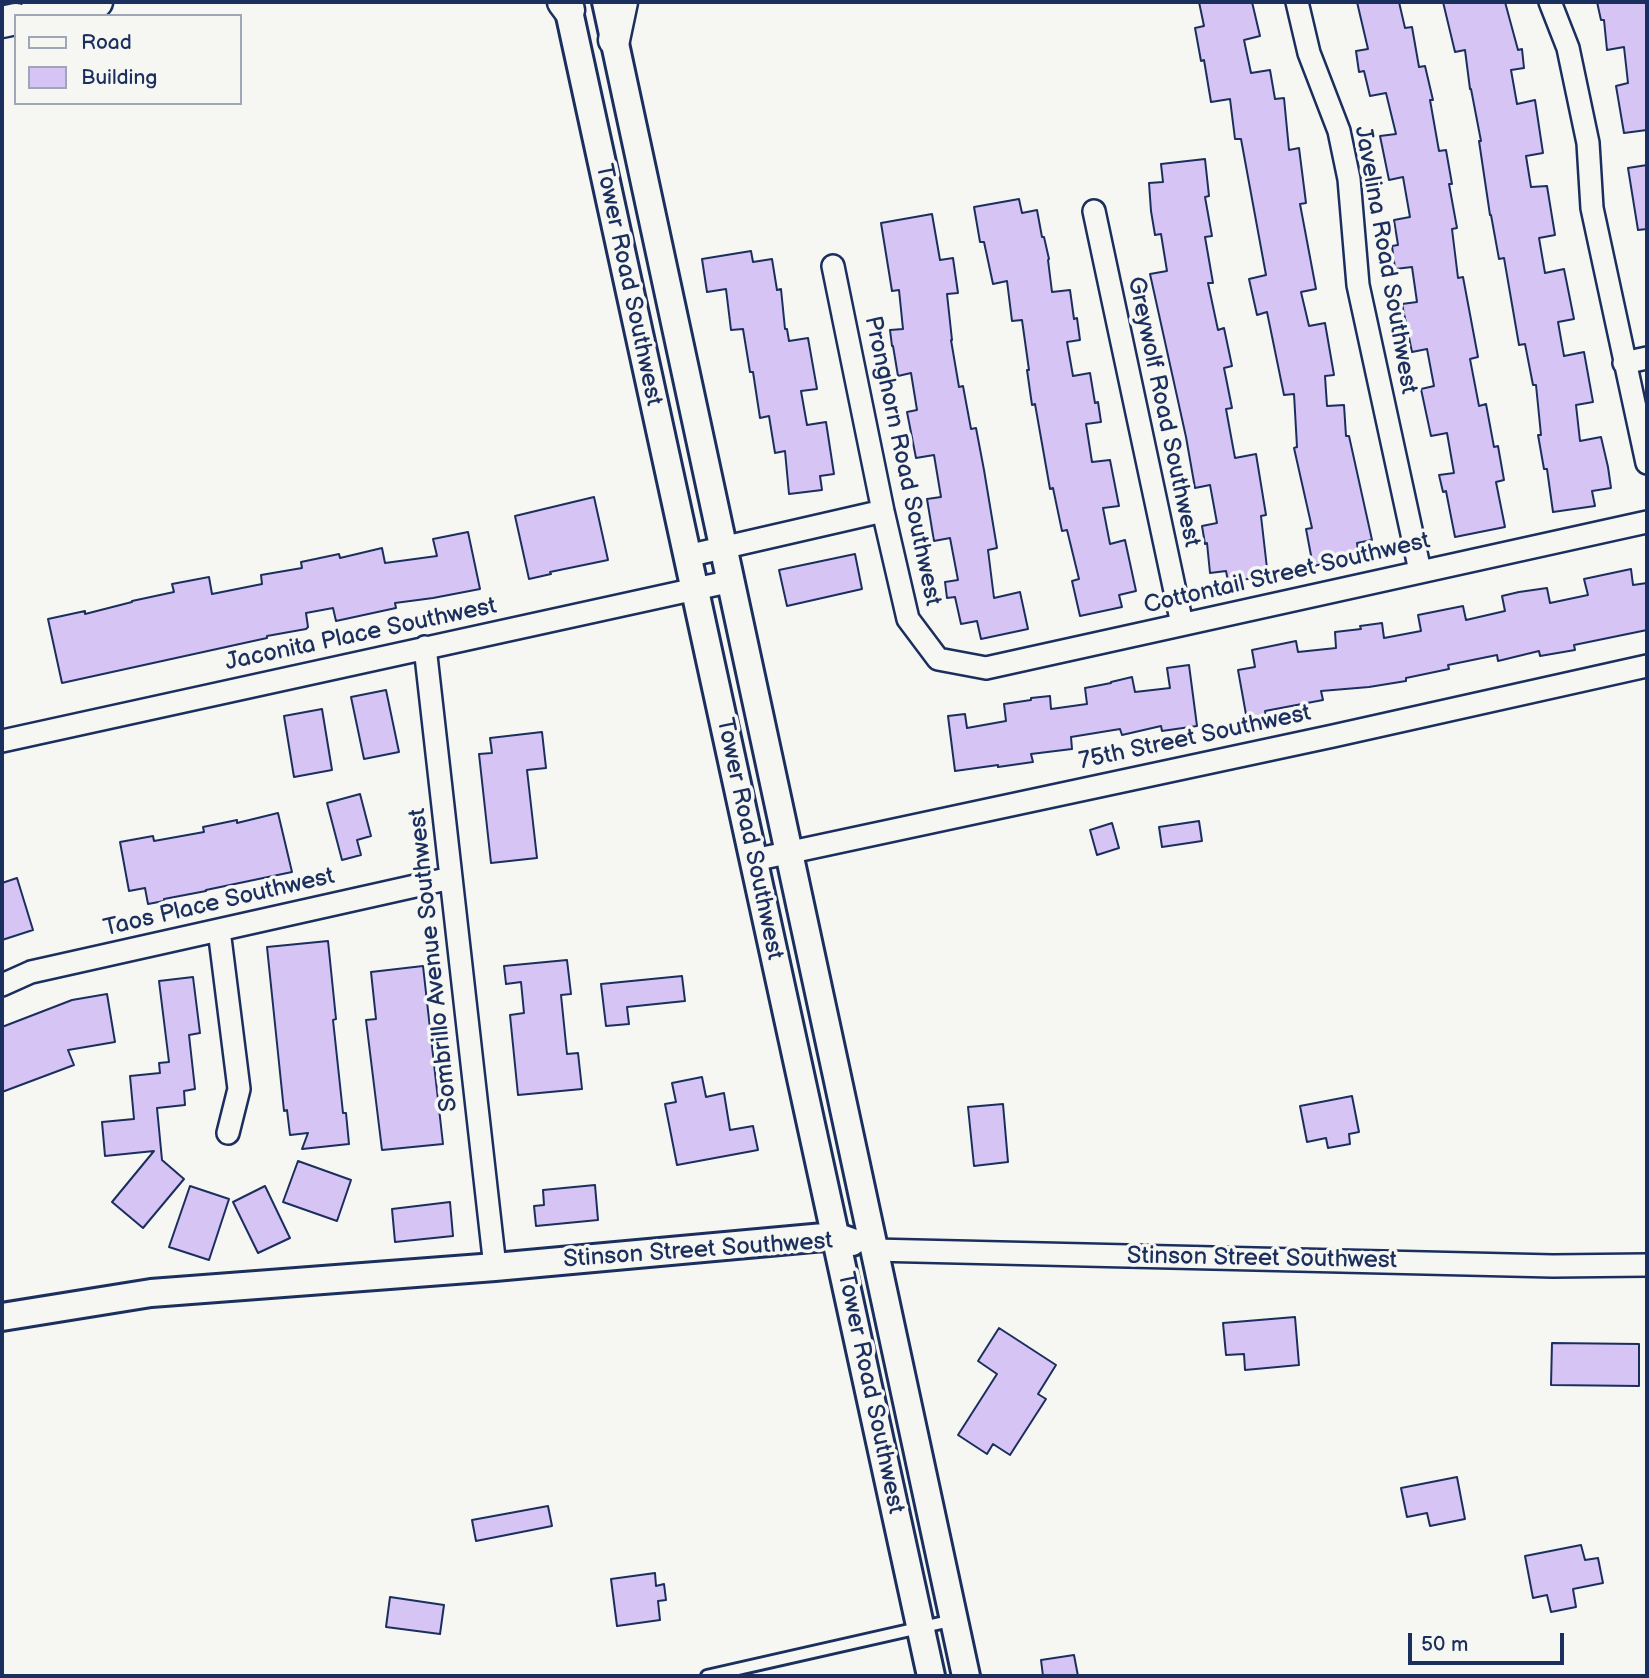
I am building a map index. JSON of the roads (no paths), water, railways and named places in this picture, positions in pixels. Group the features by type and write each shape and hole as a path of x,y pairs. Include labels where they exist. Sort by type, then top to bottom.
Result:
{"main road":[{"path":"41,14 97,2"},
{"path":"614,40 622,2"}],"street":[{"name":"Tower Road Southwest","path":"606,2 791,852 873,1250 966,1676"},
{"name":"Javelina Road Southwest","path":"1297,2 1309,53 1339,131 1349,179 1358,285 1420,571"},
{"path":"1550,2 1568,48 1588,143 1592,208 1647,463"},
{"name":"Tower Road Southwest","path":"566,5 931,1676"},
{"name":"Greywolf Road Southwest","path":"1094,211 1182,624"},
{"name":"Pronghorn Road Southwest","path":"833,266 908,620 938,659"},
{"path":"1625,363 1647,358"},
{"path":"687,556 883,511"},
{"name":"Cottontail Street Southwest","path":"938,659 986,668 1647,522"},
{"name":"Jaconita Place Southwest","path":"2,741 732,581"},
{"name":"Sombrillo Avenue Southwest","path":"425,647 495,1267"},
{"name":"75th Street Southwest","path":"754,860 1647,666"},
{"name":"Taos Place Southwest","path":"2,985 31,972 451,877"},
{"path":"219,930 239,1088 228,1133"},
{"name":"Stinson Street Southwest","path":"2,1317 151,1293 495,1267 835,1236 873,1250 1553,1266 1647,1265"}],"lane":[{"path":"706,1676 954,1620"}]}
